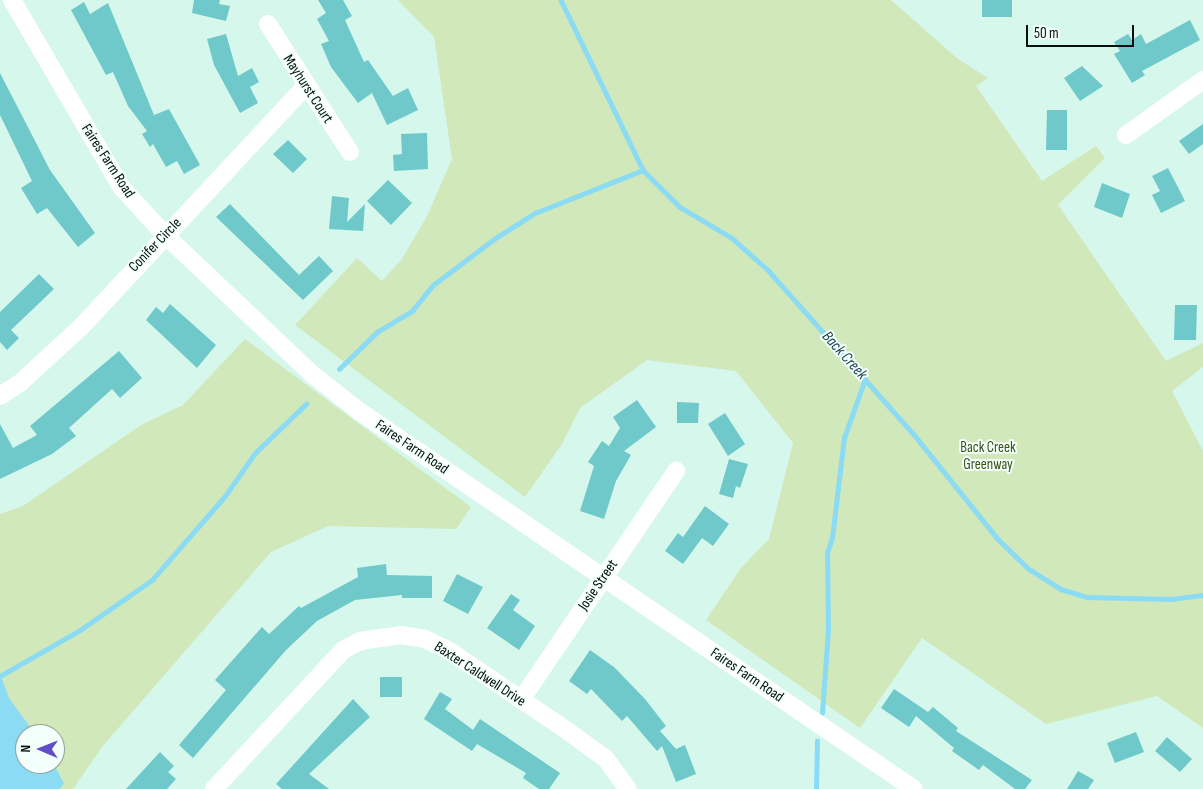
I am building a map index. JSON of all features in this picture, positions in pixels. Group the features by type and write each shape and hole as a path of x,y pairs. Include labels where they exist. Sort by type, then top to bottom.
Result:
{"street":[{"name":"Faires Farm Road","path":"12,0 105,163 122,188 165,235 267,332 358,411 914,789"},
{"name":"Mayhurst Court","path":"268,24 306,87 350,152"},
{"path":"1126,135 1203,80"},
{"name":"Conifer Circle","path":"0,396 20,383 81,327 165,235 306,87"},
{"name":"Josie Street","path":"521,700 676,471"},
{"name":"Baxter Caldwell Drive","path":"214,789 320,672 343,650 360,641 401,635 425,639 521,700 606,759 628,789"}],"green space":[{"name":"Back Creek Greenway","path":"398,0 891,0 958,59 988,78 976,86 1042,181 1096,146 1105,158 1058,205 1166,361 1203,343 1203,367 1172,391 1203,451 1203,728 1157,696 1046,724 922,638 860,728 706,620 741,568 769,539 793,443 736,371 647,360 580,408 562,444 525,497 295,325 357,258 382,281 402,259 427,216 452,159 434,37"},
{"path":"245,339 471,507 456,529 328,526 271,552 102,747 73,789 0,789 0,514 23,506 141,425 183,405"}],"water":[{"path":"0,674 9,698 28,724 15,724 15,774 59,774 64,784 59,789 0,789"}],"building":[{"path":"194,0 220,0 219,4 230,6 226,21 192,13"},
{"path":"318,0 343,0 352,16 345,20 364,62 368,60 393,96 408,88 418,110 387,125 372,93 358,103 331,67 321,44 329,41 317,19 326,13"},
{"path":"982,0 1012,0 1012,17 982,17"},
{"path":"84,2 90,14 108,3 154,115 169,109 200,165 184,174 177,161 166,167 153,144 150,147 142,134 147,131 128,106 113,72 106,75 71,10"},
{"path":"1190,20 1200,40 1142,71 1145,75 1132,83 1114,54 1120,51 1114,42 1128,34 1132,40 1141,34 1146,44"},
{"path":"226,34 238,76 252,68 259,82 250,87 258,103 240,113 214,65 207,39"},
{"path":"1082,66 1103,86 1080,101 1064,78"},
{"path":"0,73 50,170 95,233 78,247 47,208 37,214 21,188 32,181 0,115"},
{"path":"1047,110 1067,110 1067,150 1046,150"},
{"path":"1203,124 1203,144 1189,154 1179,141"},
{"path":"427,133 428,169 394,171 393,155 402,154 401,134"},
{"path":"288,140 307,159 293,173 273,154"},
{"path":"1168,168 1185,201 1161,213 1152,195 1160,191 1152,176"},
{"path":"388,180 412,203 391,225 367,201"},
{"path":"1102,183 1130,194 1122,218 1094,207"},
{"path":"332,196 349,198 347,222 365,204 363,231 329,229"},
{"path":"230,204 299,275 319,256 333,271 303,300 216,217"},
{"path":"39,274 54,289 11,330 19,338 7,350 0,342 0,312"},
{"path":"170,304 216,345 197,368 146,320 156,307 163,313"},
{"path":"1175,305 1197,305 1196,340 1174,340"},
{"path":"119,351 142,378 120,398 112,389 69,428 76,436 52,454 0,479 0,424 13,448 37,435 30,426"},
{"path":"637,400 656,427 624,451 631,455 616,481 604,519 580,511 594,466 588,462 602,441 609,446 620,428 613,417"},
{"path":"677,402 699,403 698,423 677,423"},
{"path":"725,413 745,444 728,456 708,424"},
{"path":"729,459 748,464 740,488 736,486 733,498 719,494"},
{"path":"705,506 729,524 713,546 702,538 683,564 665,551 678,533 683,537"},
{"path":"386,564 387,575 432,576 432,598 402,598 402,595 355,600 317,621 286,650 193,758 179,745 226,690 215,680 262,627 269,634 299,606 301,608 358,577 357,568"},
{"path":"457,574 483,587 468,614 443,601"},
{"path":"511,594 520,600 513,610 535,626 519,650 487,628"},
{"path":"590,650 614,667 645,699 666,726 660,731 676,749 685,745 696,774 676,782 662,746 657,751 627,716 622,721 591,689 587,694 569,681"},
{"path":"380,677 402,677 402,697 380,697"},
{"path":"894,689 928,712 933,707 958,728 956,731 1032,780 1025,789 1015,789 983,765 979,770 952,751 954,748 916,716 909,727 881,708"},
{"path":"440,692 452,699 445,709 473,730 480,719 560,773 549,789 539,789 523,778 526,773 477,744 472,751 424,719"},
{"path":"353,699 370,717 309,774 329,789 282,789 276,784"},
{"path":"1136,732 1144,752 1115,763 1107,743"},
{"path":"1167,737 1192,759 1180,772 1155,751"},
{"path":"160,752 174,766 168,772 176,779 167,789 126,789"},
{"path":"1078,771 1094,780 1088,789 1067,789"}],"waterway":[{"name":"Back Creek","path":"561,0 643,170 680,207 732,238 768,270 912,432 998,539 1029,569 1061,589 1087,597 1171,599 1203,595"},
{"path":"339,369 377,332 412,311 433,285 497,237 535,213 643,170"},
{"path":"822,713 828,630 827,553 832,538 844,438 865,379"},
{"path":"0,676 80,630 152,580 225,496 255,453 306,404"},
{"path":"816,789 817,741"}]}
